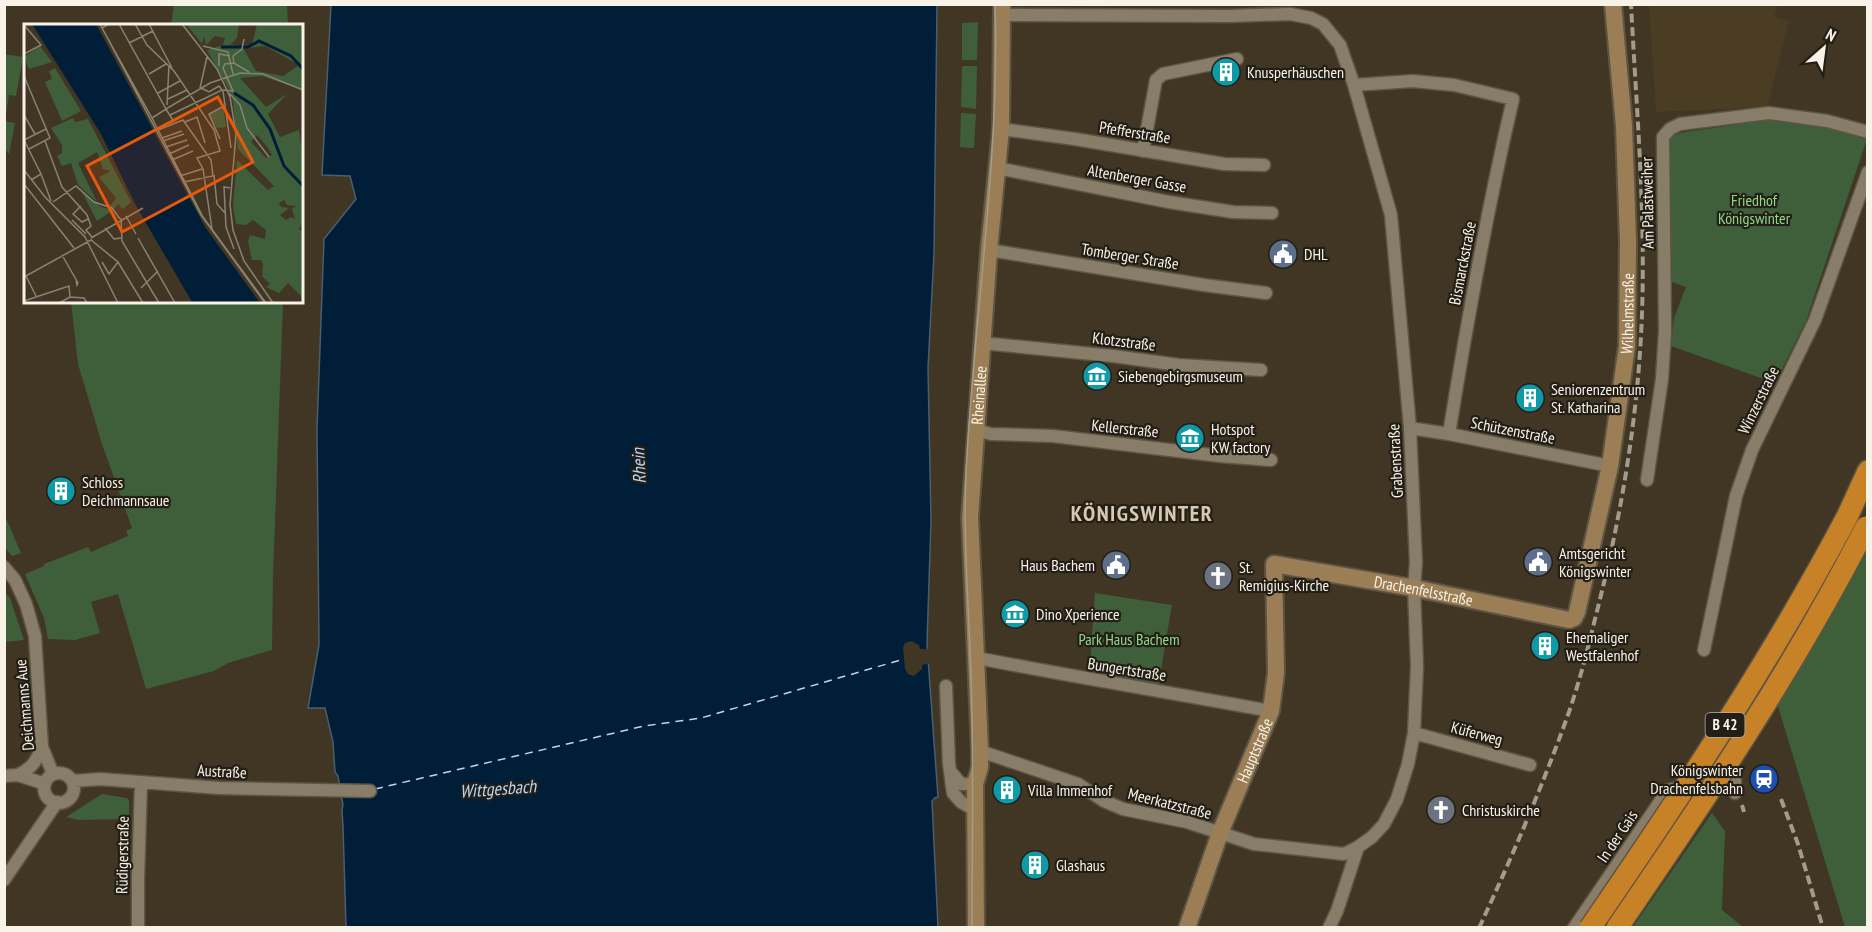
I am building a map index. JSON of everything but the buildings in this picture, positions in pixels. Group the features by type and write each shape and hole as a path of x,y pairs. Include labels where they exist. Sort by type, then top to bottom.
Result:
{"highway":[{"name":"B 42","path":"1590,927 1739,704 1798,606 1848,515 1868,471"},
{"name":"B 42","path":"1617,927 1722,773 1765,705 1823,607 1867,526"}],"street":[{"name":"Wilhelmstraße","path":"1574,618 1610,466 1627,346 1628,241 1624,126 1612,4"},
{"name":"Grabenstraße","path":"1002,10 1229,10 1290,14 1311,18 1323,24 1340,45 1354,85 1391,215 1410,428 1416,563 1414,588 1417,666 1414,733 1408,764 1397,800 1384,824 1358,847"},
{"name":"Rheinallee","path":"976,927 975,784 980,767 980,751 970,517 989,250 1001,129 1002,10"},
{"path":"1143,151 1156,80 1163,74 1237,59"},
{"name":"Bismarckstraße","path":"1354,85 1413,81 1454,85 1513,99 1493,182 1449,434"},
{"name":"Am Palastweiher","path":"1647,480 1662,379 1665,342 1663,137 1670,129 1680,124 1769,113 1827,121 1868,132"},
{"name":"Pfefferstraße","path":"1001,129 1224,164 1264,165"},
{"name":"Altenberger Gasse","path":"997,168 1169,202 1233,212 1272,213"},
{"name":"Winzerstraße","path":"1704,650 1736,496 1752,450 1815,320 1868,172"},
{"name":"Tomberger Straße","path":"989,250 1266,293"},
{"name":"Klotzstraße","path":"982,343 1179,365 1261,370"},
{"name":"Schützenstraße","path":"1410,428 1610,466"},
{"name":"Kellerstraße","path":"976,430 991,434 1053,436 1271,460"},
{"name":"Drachenfelsstraße","path":"1274,564 1414,588 1562,618 1574,618"},
{"name":"Hauptstraße","path":"1187,927 1220,833 1271,711 1276,673 1274,564"},
{"name":"Deichmanns Aue","path":"4,567 15,580 26,604 35,636 42,747 49,779"},
{"name":"Bungertstraße","path":"977,658 1271,711"},
{"path":"946,686 953,794 975,810"},
{"name":"Küferweg","path":"1414,733 1530,765"},
{"path":"18,775 31,769 42,747"},
{"name":"Meerkatzstraße","path":"980,751 1078,784 1104,801 1123,809 1187,822 1220,833"},
{"path":"950,771 961,784 975,784"},
{"name":"Austraße","path":"4,776 18,775 49,779 65,773 73,781 100,779 219,788 370,790"},
{"name":"In der Gais","path":"1574,927 1668,790 1735,777 1734,793"},
{"path":"49,779 46,794 51,801 61,803 70,798 74,790 73,781"},
{"name":"Rüdigerstraße","path":"138,927 141,783"},
{"path":"4,880 57,802"},
{"path":"1220,833 1254,844 1332,853 1344,854 1358,847"},
{"path":"1329,927 1337,911 1358,847"}],"shaded area":[{"path":"1649,5 1777,5 1774,17 1789,21 1767,107 1656,112"}],"green space":[{"path":"174,5 287,5 288,24 171,24"},
{"path":"978,22 977,60 962,60 962,23"},
{"path":"4,54 23,57 16,96 9,95 5,121 15,123 9,154 4,147"},
{"path":"962,66 977,66 976,109 961,107"},
{"path":"961,113 976,114 974,148 960,147"},
{"name":"Friedhof Königswinter","path":"1768,120 1824,127 1867,139 1806,321 1775,383 1671,346 1674,318 1686,287 1672,282 1667,146 1673,135"},
{"path":"71,303 283,303 272,650 228,663 214,671 146,689 118,594 91,602 100,633 75,640 48,639 44,618 25,574 88,547 91,552 128,536 126,531 132,528 102,444 78,364"},
{"path":"4,516 21,553 12,556 5,548"},
{"path":"1867,542 1867,927 1845,927 1777,703"},
{"path":"4,591 10,598 24,640 5,642"},
{"name":"Park Haus Bachem","path":"1095,593 1172,605 1158,687 1089,676"},
{"path":"102,794 127,798 129,819 78,820 66,817"},
{"path":"1712,813 1725,831 1722,910 1743,927 1633,927"}],"water":[{"path":"331,5 937,5 934,254 928,368 931,520 927,644 938,797 932,801 938,927 346,927 343,805 338,776 335,772 333,742 325,708 308,708 319,645 317,429 324,239 356,199 350,176 322,175"}],"pier":[{"path":"911,641 919,645 920,649 930,649 931,663 922,665 922,669 914,676 908,674 905,669 903,647 905,643"}],"ferry route":[{"path":"375,789 644,726 701,718 904,659"}],"tram line":[{"path":"972,928 971,677 965,498 994,121 995,4"}],"railway":[{"path":"1479,928 1538,794 1573,700 1604,583 1624,485 1634,419 1640,352 1643,265 1641,178 1631,4"},
{"path":"1781,799 1798,844 1823,928"},
{"path":"1742,805 1744,812"}],"place":[{"name":"Knusperhäuschen","path":"1226,72"},
{"name":"DHL","path":"1283,254"},
{"name":"Siebengebirgsmuseum","path":"1097,376"},
{"name":"Seniorenzentrum St. Katharina","path":"1530,398"},
{"name":"Hotspot KW factory","path":"1190,438"},
{"name":"Schloss Deichmannsaue","path":"61,491"},
{"name":"Amtsgericht Königswinter","path":"1538,562"},
{"name":"Haus Bachem","path":"1116,565"},
{"name":"St. Remigius-Kirche","path":"1218,576"},
{"name":"Dino Xperience","path":"1015,614"},
{"name":"Ehemaliger Westfalenhof","path":"1545,646"},
{"name":"Königswinter Drachenfelsbahn","path":"1764,779"},
{"name":"Villa Immenhof","path":"1007,790"},
{"name":"Christuskirche","path":"1441,810"},
{"name":"Glashaus","path":"1035,865"}],"district":[{"name":"KÖNIGSWINTER","path":"1142,513"}],"water label":[{"name":"Rhein","path":"639,466"},
{"name":"Wittgesbach","path":"498,789"}]}
